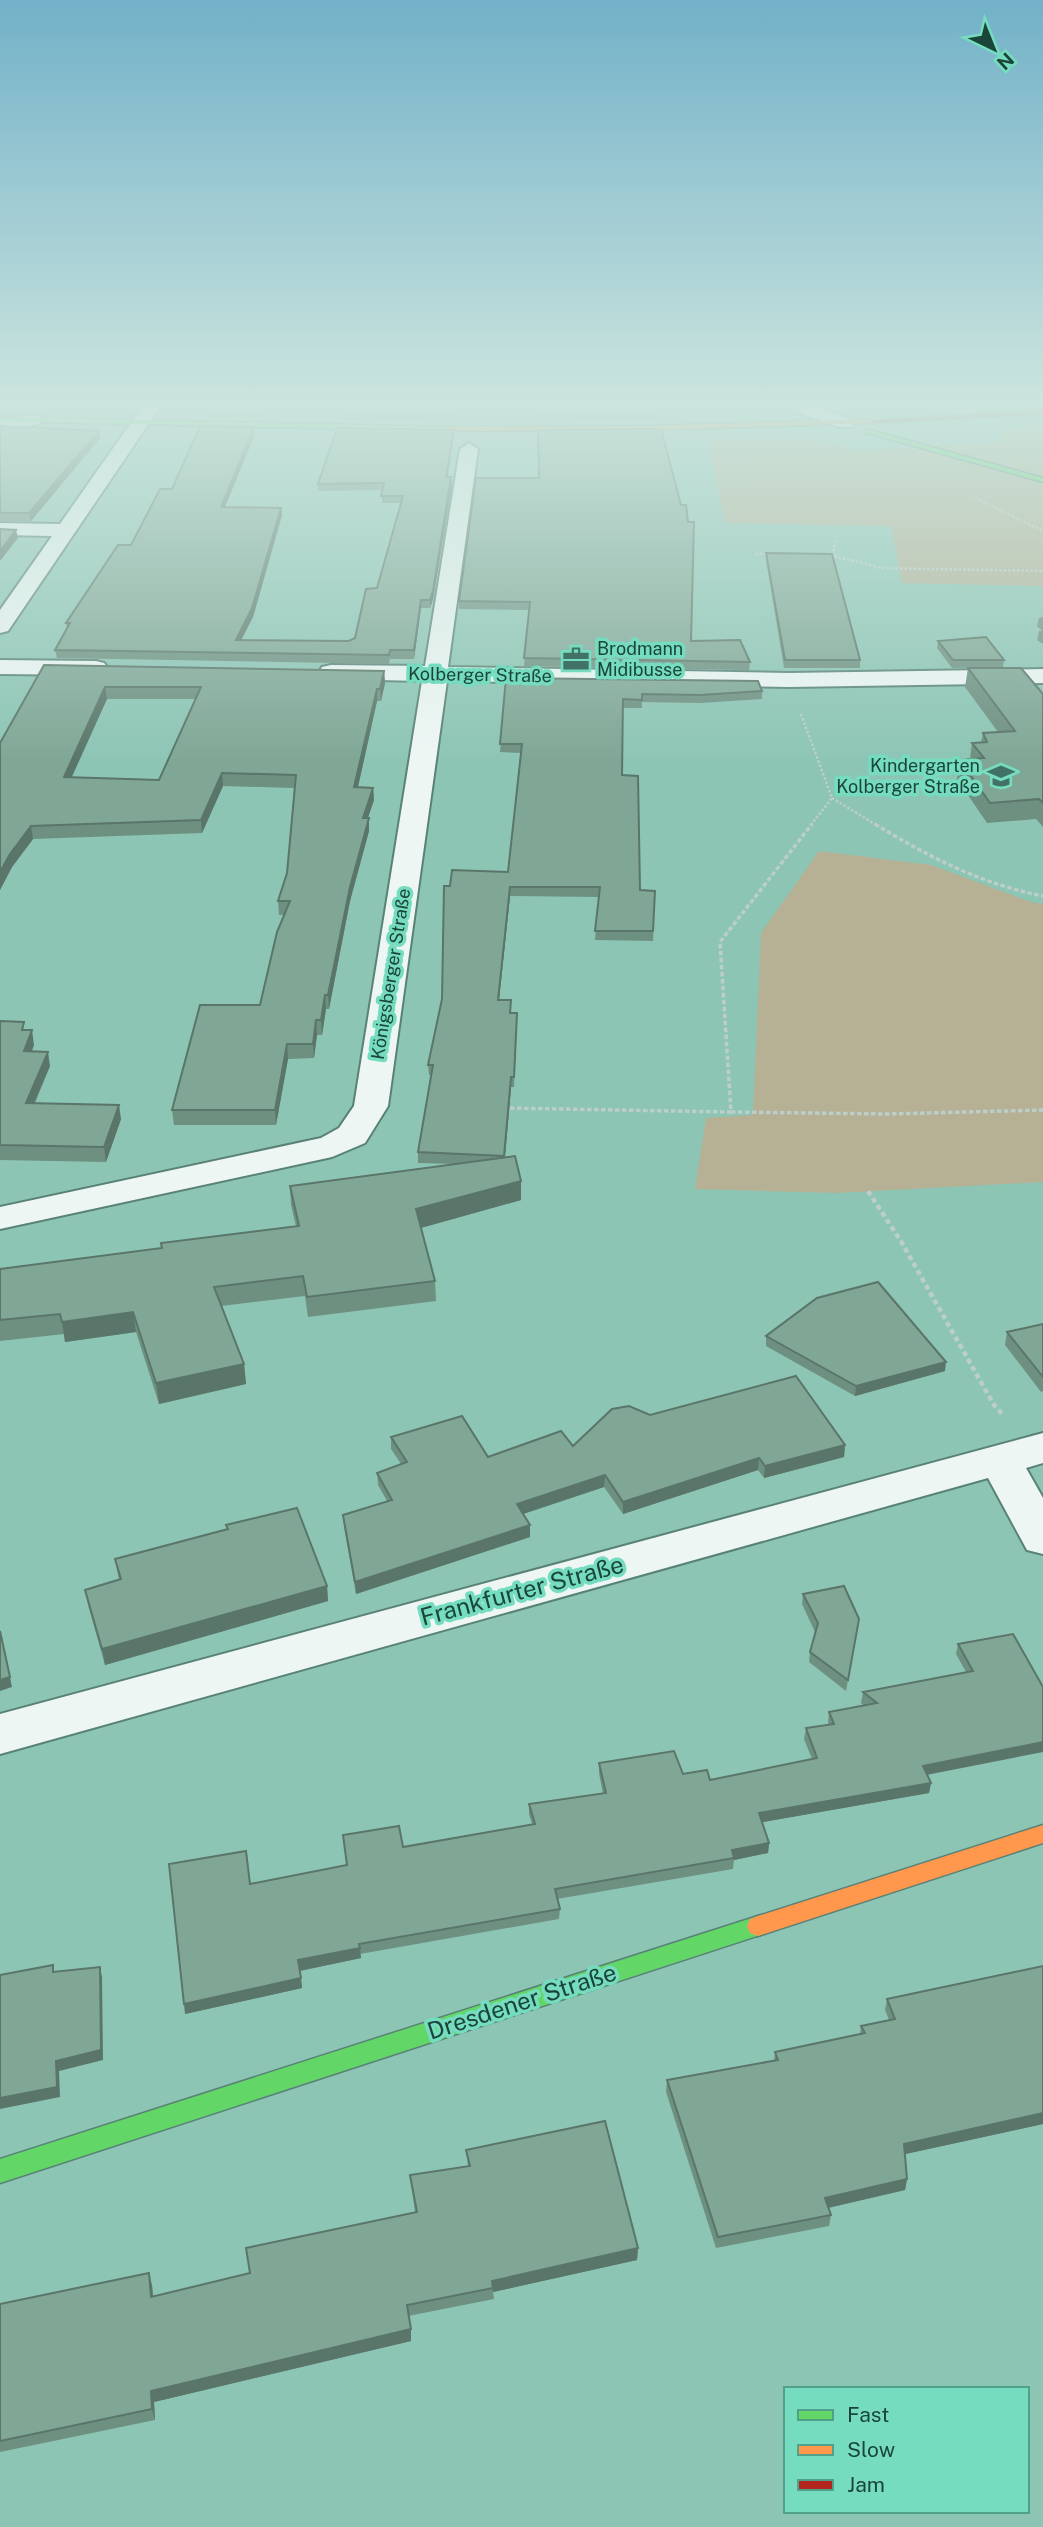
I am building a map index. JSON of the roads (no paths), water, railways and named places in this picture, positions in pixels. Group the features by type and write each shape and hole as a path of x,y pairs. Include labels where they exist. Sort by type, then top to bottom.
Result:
{"main road":[{"name":"Dresdener Straße","path":"0,2171 1043,1834"}],"street":[{"path":"0,626 68,525"},
{"name":"Königsberger Straße","path":"0,1218 332,1146 352,1135 371,1106 458,525"},
{"path":"0,529 64,530"},
{"path":"0,667 123,669"},
{"name":"Kolberger Straße","path":"314,672 789,680 1043,676"},
{"path":"1026,1453 1043,1538"},
{"name":"Frankfurter Straße","path":"0,1734 1026,1453"}],"place":[{"name":"Brodmann Midibusse","path":"576,659"},
{"name":"Kindergarten Kolberger Straße","path":"1001,776"}]}
